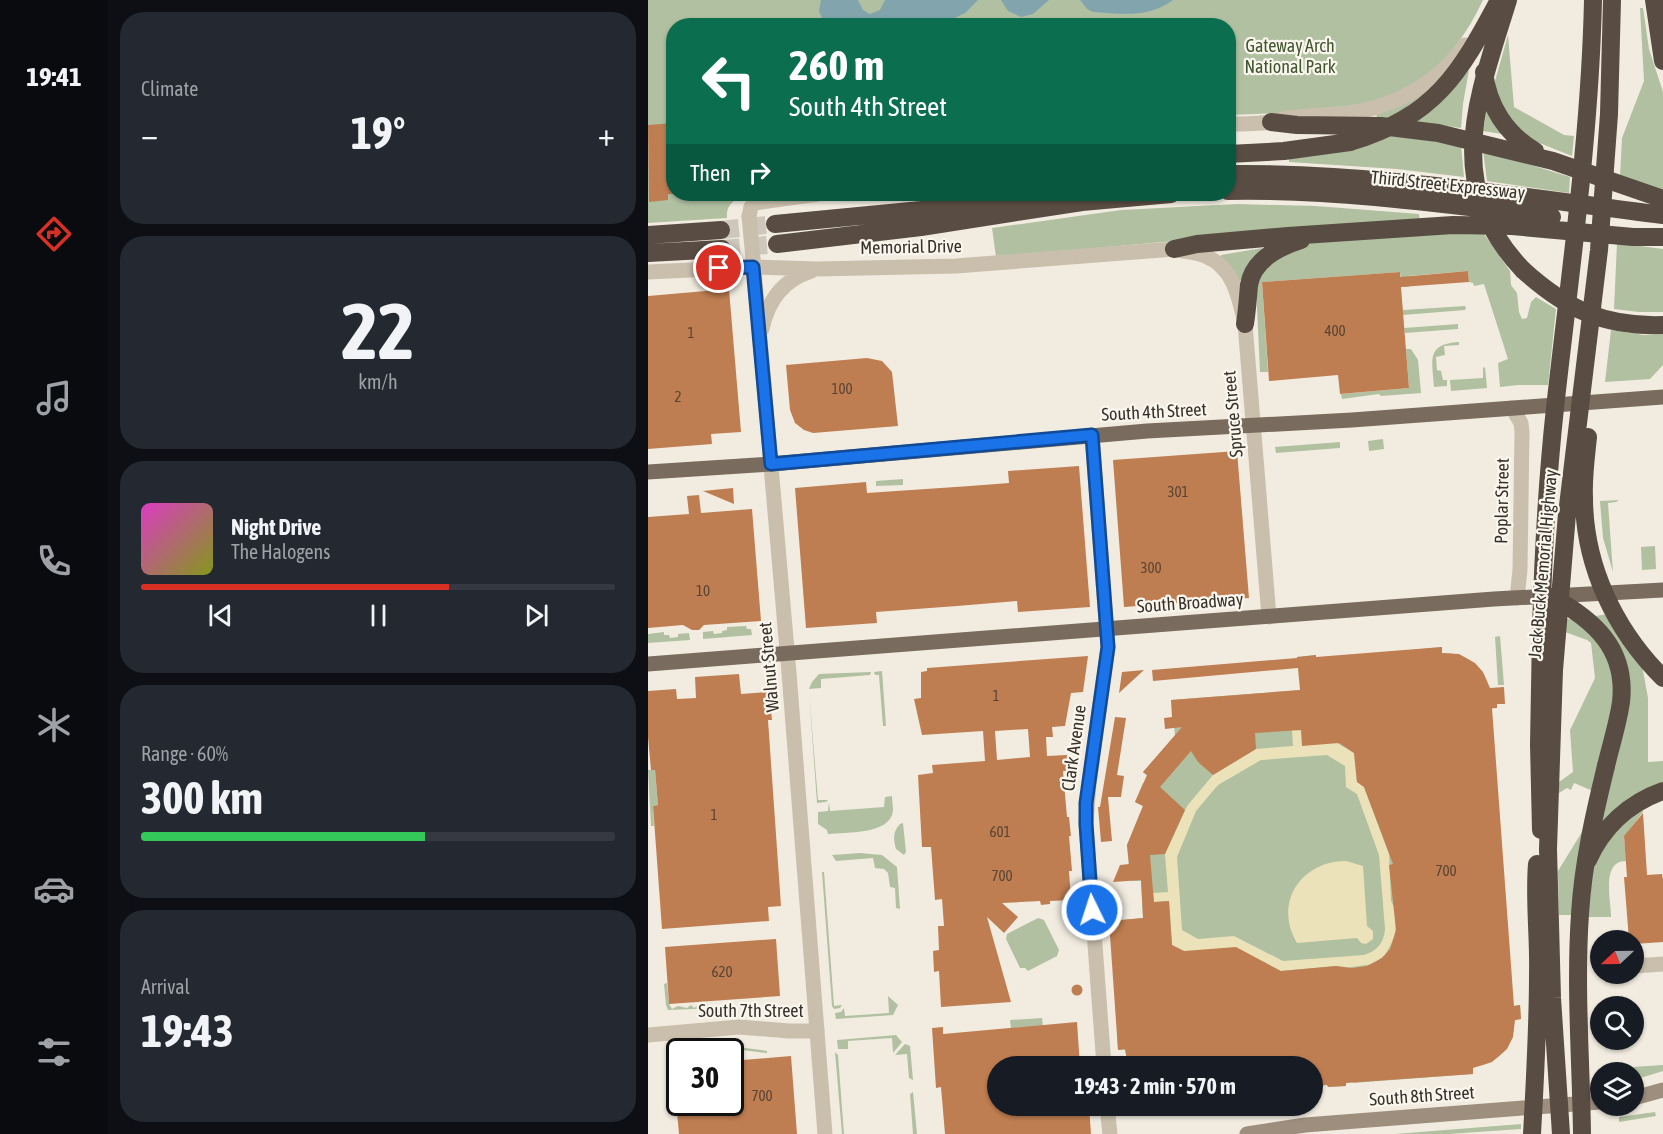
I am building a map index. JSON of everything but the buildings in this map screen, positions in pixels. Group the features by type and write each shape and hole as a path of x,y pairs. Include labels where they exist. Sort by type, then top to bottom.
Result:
{"highway":[{"path":"1498,0 1485,53 1484,67 1488,93 1498,115 1510,132 1552,161"},
{"path":"1236,153 1312,148 1350,142 1395,124 1435,96 1464,62 1498,0"},
{"path":"1508,0 1476,108 1472,145 1476,186 1490,224 1507,252 1523,270 1541,287 1564,303 1589,315 1622,323 1663,325"},
{"name":"Jack Buck Memorial Highway","path":"1561,1134 1541,832 1540,669 1545,529 1555,411 1578,217 1593,0"},
{"name":"Jack Buck Memorial Highway","path":"1561,1134 1552,998 1548,849 1555,598 1588,345 1604,190 1612,0"},
{"path":"1654,0 1663,61"},
{"path":"1271,122 1412,129 1465,139 1552,161 1663,199"},
{"path":"1236,144 1312,148"},
{"name":"Third Street Expressway","path":"1236,174 1299,175 1427,185 1663,215"},
{"name":"Third Street Expressway","path":"1236,191 1284,191 1426,202 1663,232"},
{"path":"884,213 931,201"},
{"path":"775,224 921,210 981,201"},
{"path":"777,244 882,232 1082,201"},
{"path":"1174,249 1197,244 1318,234 1482,225 1534,227 1633,237 1663,237"},
{"path":"648,235 721,230"},
{"path":"1245,324 1249,285 1260,262 1289,244 1318,234"},
{"path":"648,253 722,249"},
{"path":"1588,345 1592,396 1584,499 1591,549 1598,576 1617,621 1641,654 1663,678"},
{"path":"1555,598 1598,628 1617,661 1621,681 1620,703 1589,837 1580,914 1581,1134"},
{"path":"1581,1134 1578,979 1579,915 1584,873 1594,846 1618,817 1663,791"},
{"path":"1532,1134 1538,972 1536,874 1541,832"}],"main road":[{"name":"South 4th Street","path":"648,472 771,464 1092,435 1254,427 1663,397"},
{"name":"South Broadway","path":"648,664 1269,616 1663,590"},
{"path":"1644,1095 1663,1090"},
{"name":"South 8th Street","path":"1247,1134 1590,1103"}],"street":[{"path":"1236,124 1350,113 1372,108 1408,94 1428,82 1457,56 1474,32 1489,0"},
{"name":"Walnut Street","path":"773,201 751,207 749,216 825,1134"},
{"name":"Memorial Drive","path":"648,272 753,263 817,269 956,267 1174,249"},
{"name":"Spruce Street","path":"1174,249 1203,255 1221,265 1233,281 1245,324 1269,616"},
{"path":"760,343 765,316 776,293 791,279 817,269"},
{"name":"Poplar Street","path":"1512,408 1518,416 1522,430 1520,570 1517,598"},
{"name":"Clark Avenue","path":"1092,435 1107,629 1107,656 1089,784 1086,824 1103,1056"},
{"path":"1644,965 1663,964"},
{"name":"South 7th Street","path":"648,1035 739,1027 789,1031 817,1030"},
{"path":"1108,1116 1110,1134"}],"green space":[{"name":"Gateway Arch National Park","path":"648,0 1483,0 1458,43 1443,60 1426,75 1388,97 1335,111 1236,115 1236,18 666,18 666,201 735,201 727,210 727,218 648,223"},
{"path":"1640,8 1643,8 1649,49 1663,92 1663,190 1620,176 1622,138 1644,81"},
{"path":"1508,35 1514,107 1564,135 1574,136 1572,156 1515,130 1493,88"},
{"path":"1469,70 1461,128 1411,121 1440,102"},
{"path":"1429,91 1390,119 1377,118 1376,113"},
{"path":"1488,103 1508,135 1483,131"},
{"path":"1387,135 1461,145 1464,177 1397,169 1289,162 1289,159"},
{"path":"1483,150 1570,177 1569,193 1487,181"},
{"path":"1237,204 1316,206 1419,214 1420,222 1252,234 996,257 992,228 1121,210"},
{"path":"1482,231 1510,271 1511,285 1517,293 1522,319 1527,318 1531,302 1536,297 1556,309 1548,385 1500,387 1498,363 1508,359 1484,284 1474,286 1469,282 1468,271 1408,276 1409,287 1401,287 1400,272 1262,282 1268,372 1260,372 1256,287 1266,264 1310,243"},
{"path":"1617,243 1663,249 1663,312 1614,309"},
{"path":"1262,248 1264,253 1244,281 1239,280 1221,258 1221,255"},
{"path":"1465,306 1465,310 1403,315 1403,310"},
{"path":"1458,324 1458,329 1405,333 1404,328"},
{"path":"1611,330 1644,335 1663,334 1663,365 1650,379 1605,382"},
{"path":"1459,342 1459,345 1444,346 1445,355 1436,357 1437,370 1441,371 1443,380 1447,380 1447,386 1434,387 1433,355 1441,346"},
{"path":"1406,349 1411,349 1418,360 1421,393 1381,396 1379,394 1342,399 1341,394 1409,388"},
{"path":"1485,367 1487,388 1451,391 1450,380 1483,378"},
{"path":"1383,439 1384,449 1369,451 1368,441"},
{"path":"1340,442 1340,448 1276,453 1275,447"},
{"path":"903,479 903,485 876,486 876,481"},
{"path":"1619,500 1608,503 1613,572 1603,538 1600,501"},
{"path":"1655,546 1656,569 1642,570 1641,547"},
{"path":"1607,614 1642,665 1648,698 1648,762 1663,761 1663,782 1626,802 1596,830 1622,719 1609,631 1596,616"},
{"path":"1566,619 1571,619 1594,636 1610,660 1615,695 1593,791 1574,783 1571,790 1567,788 1559,793 1559,782 1573,772 1570,730 1595,678 1591,643 1565,632"},
{"path":"746,626 747,629 751,629 752,635 703,639 703,632 722,633 727,630 727,627"},
{"path":"664,632 664,635 669,635 670,638 678,637 678,634 689,633 690,640 648,643 648,634"},
{"path":"1500,636 1504,685 1498,685 1495,637"},
{"path":"1442,647 1442,653 1467,658 1479,668 1490,691 1496,694 1497,708 1490,709 1512,1006 1520,1005 1521,1019 1514,1020 1512,1038 1504,1052 1491,1062 1473,1067 1473,1074 1353,1083 1353,1080 1346,1081 1346,1086 1328,1087 1323,1085 1323,1056 1126,1056 1125,1050 1118,1050 1117,1036 1121,1036 1112,921 1106,921 1104,902 1120,901 1121,920 1143,918 1141,881 1130,881 1127,845 1143,806 1135,802 1143,783 1155,783 1143,772 1175,736 1171,700 1301,690 1297,657 1316,655 1316,659"},
{"path":"882,671 886,726 883,726 879,675 875,675 874,672"},
{"path":"871,672 870,675 821,679 821,688 809,689 819,674"},
{"path":"809,692 818,800 828,800 826,802 817,803"},
{"path":"648,770 655,770 658,805 653,806 654,826 651,826"},
{"path":"892,796 893,811 890,819 876,828 828,834 827,830 818,824 818,812 828,811 829,802 830,811 884,807 885,797"},
{"path":"1642,806 1643,812 1624,837 1626,861 1613,867 1610,874 1611,917 1585,917 1588,878 1603,845"},
{"path":"903,823 906,852 904,855 896,849 894,839 896,829"},
{"path":"1585,827 1573,915 1559,915 1558,871"},
{"path":"860,853 882,855 897,867 900,909 896,908 895,888 890,887 888,873 884,869 875,868 873,858 836,861 832,855"},
{"path":"822,872 824,872 834,1006 842,1005 834,1009 832,1006"},
{"path":"1038,918 1044,920 1059,950 1057,956 1028,971 1020,968 1006,939 1007,934"},
{"path":"667,983 669,1004 672,1009 678,1006 687,1008 691,1005 694,1008 701,1007 706,1003 710,1007 717,1006 717,1008 668,1010 664,984"},
{"path":"888,996 898,1005 893,1015 836,1019 835,1013 841,1012 844,1008 845,1016 889,1013"},
{"path":"1042,1018 1043,1026 1011,1028 1010,1020"},
{"path":"896,1035 902,1042 893,1053 892,1038 848,1041 848,1049 838,1049 837,1040"},
{"path":"905,1044 910,1046 913,1080 909,1078 907,1054 895,1055"},
{"path":"744,1048 767,1051 767,1053 744,1050"},
{"path":"835,1052 838,1055 844,1134 842,1134"},
{"path":"1663,1065 1663,1071 1644,1077 1644,1066"},
{"path":"913,1092 917,1134 913,1134 910,1094"},
{"path":"1655,1112 1656,1116 1619,1122 1619,1117 1644,1116 1644,1114"},
{"path":"1521,1124 1521,1129 1449,1134 1395,1134"}],"sand":[{"path":"1292,730 1300,730 1324,737 1354,753 1357,782 1364,787 1389,854 1391,901 1395,909 1396,920 1395,937 1385,955 1373,964 1345,968 1336,966 1281,971 1184,951 1172,945 1169,901 1154,902 1153,893 1168,892 1165,854 1187,806 1213,775 1256,749 1293,746","holes":["1327,755 1345,766 1346,787 1357,794 1379,855 1385,929 1383,938 1376,949 1364,955 1283,961 1234,936 1198,939 1182,930 1177,857 1196,811 1218,785 1261,760"]},
{"path":"1346,861 1363,866 1367,926 1373,931 1373,939 1366,944 1361,943 1357,938 1297,943 1290,928 1288,913 1290,899 1296,887 1304,876 1316,868"}],"water":[{"path":"821,0 858,0 863,10 870,14 880,10 885,0 978,0 965,13 954,18 822,18 819,11"},
{"path":"1001,0 1049,0 1033,14 1021,17 1008,11"},
{"path":"1080,0 1173,0 1154,10 1125,14 1093,12 1087,9"}],"tunnel":[{"path":"721,230 775,224"},
{"path":"722,249 777,244"}],"route":[{"path":"719,268 753,267 771,464 1092,435 1108,647 1086,803 1092,910"}]}
